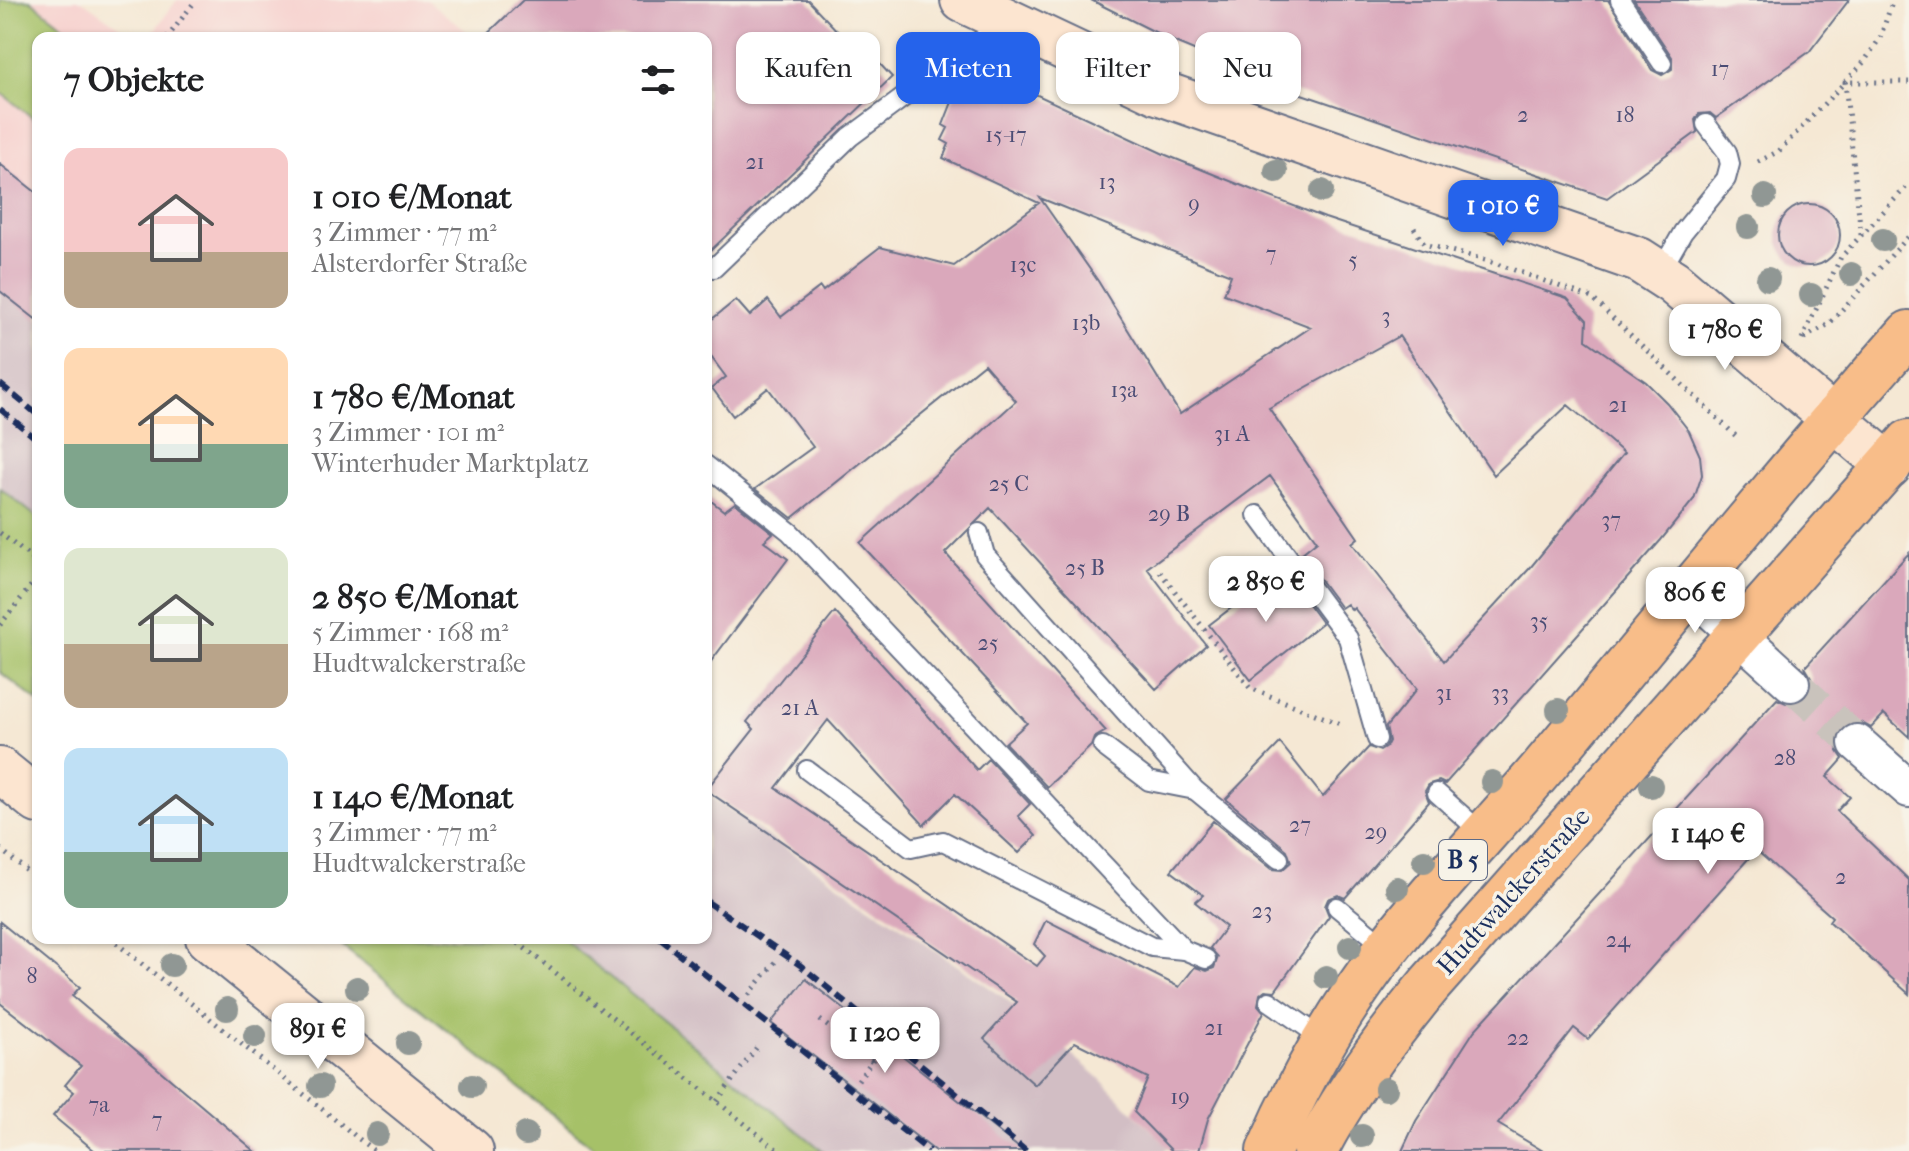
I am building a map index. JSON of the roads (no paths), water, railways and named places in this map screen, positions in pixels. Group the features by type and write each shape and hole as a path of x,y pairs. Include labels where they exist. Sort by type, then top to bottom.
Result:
{"main road":[{"name":"B 5","path":"1269,1151 1285,1113 1325,1040 1387,948 1909,333"},
{"name":"Hudtwalckerstraße","path":"1315,1151 1338,1107 1403,1017 1899,454"}],"street":[{"path":"963,0 1158,92 1627,255 1660,272 1833,419 1899,454"},
{"path":"1690,591 1791,683"},
{"path":"1857,743 1909,789"},
{"path":"0,770 32,796"},
{"path":"215,944 471,1151"}],"lane":[{"path":"1620,0 1662,63"},
{"path":"714,268 850,137 1006,21"},
{"path":"1660,272 1683,232 1726,179 1730,164 1727,152 1706,124"},
{"path":"712,470 790,532 1184,950"},
{"path":"1257,515 1348,638 1377,739"},
{"path":"979,533 985,555 1195,790 1279,859"},
{"path":"1103,746 1149,781 1195,790"},
{"path":"807,770 911,848 943,841 1152,947 1184,950 1206,959"},
{"path":"1437,793 1484,835"},
{"path":"1337,907 1387,948"},
{"path":"1269,1001 1325,1040"}],"tunnel":[{"path":"1791,683 1857,743"}],"railway":[{"path":"0,384 32,410"},
{"path":"0,409 32,435"},
{"path":"712,905 800,965 1026,1151"},
{"path":"667,944 929,1151"}]}
